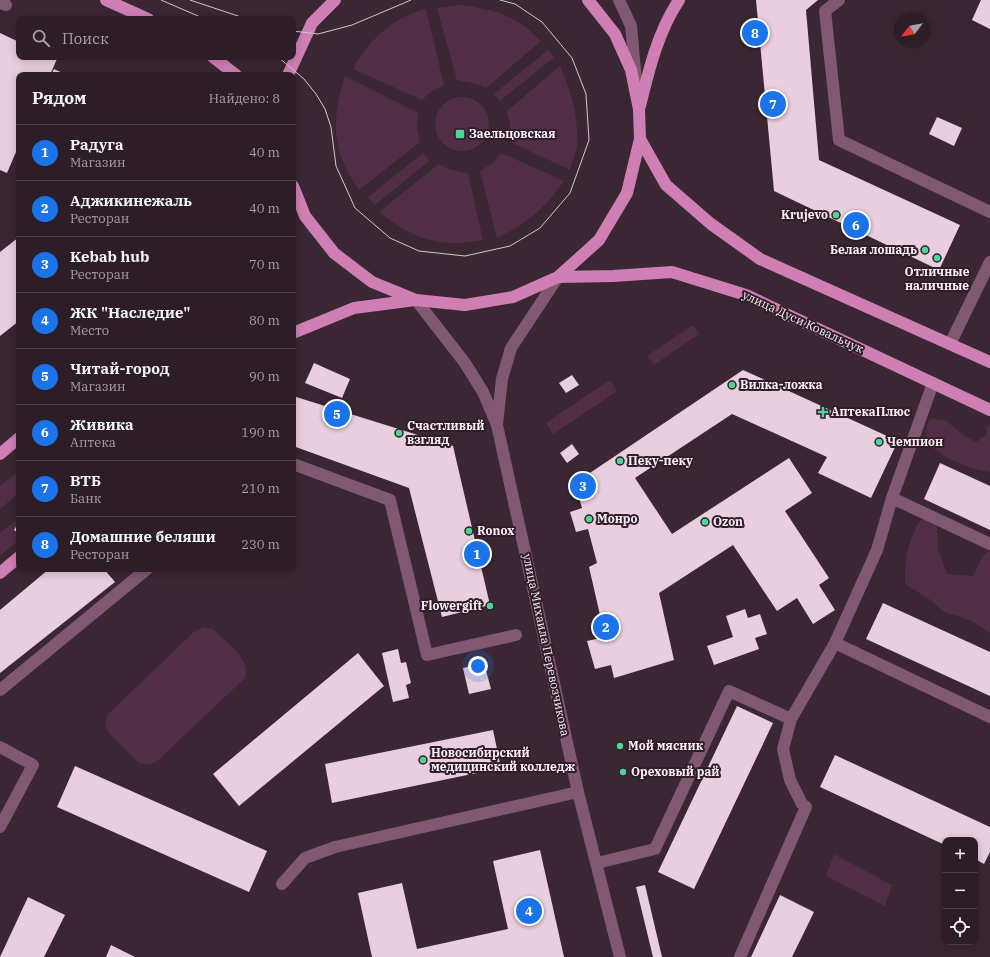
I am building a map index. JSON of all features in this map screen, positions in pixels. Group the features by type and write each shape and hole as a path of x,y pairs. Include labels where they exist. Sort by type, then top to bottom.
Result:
{"main road":[{"path":"106,0 141,16"},
{"path":"296,58 312,23 335,0"},
{"path":"296,332 354,308 416,300 465,305 513,298 558,277 599,240 627,193 640,139 639,109 631,70 615,34 588,0"},
{"path":"639,109 651,61 670,14 679,0"},
{"path":"217,60 232,72"},
{"path":"289,72 295,60"},
{"path":"640,139 666,185 711,224 760,259 990,362"},
{"path":"296,194 305,216 334,253 372,282 416,300"},
{"name":"улица Дуси Ковальчук","path":"558,277 613,276 672,272 746,294 990,410"},
{"path":"0,454 16,441"},
{"path":"0,573 16,560"}],"street":[{"path":"620,0 631,26 639,109"},
{"path":"839,0 825,11 839,140 990,212"},
{"path":"950,344 990,262"},
{"path":"497,425 502,379 511,348 558,277"},
{"path":"416,300 466,363 483,392 497,425"},
{"path":"740,957 806,808 790,780 783,749 791,719 835,642 877,550 892,498 933,383"},
{"name":"улица Михаила Перевозчикова","path":"497,425 578,792 620,957"},
{"path":"296,465 390,500 427,655 516,635"},
{"path":"892,498 990,544"},
{"path":"0,690 143,572"},
{"path":"835,642 990,717"},
{"path":"597,863 655,849 729,691 791,719"},
{"path":"0,747 33,765 0,828"},
{"path":"282,884 305,858 335,847 578,792"}],"shaded area":[{"path":"461,5 485,9 505,15 523,25 541,41 486,88 473,83 457,80 437,8"},
{"path":"426,9 444,85 432,91 422,100 353,69 366,49 383,31 403,17"},
{"path":"548,50 554,57 500,101 494,94"},
{"path":"560,66 571,95 577,125 577,146 570,170 510,142 510,124 507,111"},
{"path":"345,76 418,113 417,128 420,142 359,190 343,162 336,135 337,108"},
{"path":"462,97 472,99 481,105 487,114 489,124 487,134 481,143 472,149 462,151 452,149 443,143 437,134 435,124 437,114 443,105 452,99"},
{"path":"423,153 429,161 375,205 368,197"},
{"path":"501,153 564,181 550,199 535,214 508,233 497,238 480,171 493,163"},
{"path":"439,164 451,170 468,173 483,240 453,243 428,240 404,229 379,212"},
{"path":"693,325 699,334 654,365 647,356"},
{"path":"610,380 617,391 553,434 546,423"},
{"path":"930,419 945,420 963,435 976,442 987,434 987,427 990,424 990,472 965,466 941,454 935,449 927,440 926,434"},
{"path":"16,473 16,496 0,509 0,486"},
{"path":"922,518 937,526 938,549 947,574 973,576 983,556 990,550 990,633 970,620 944,612 932,601 905,584 905,566 910,541"},
{"path":"16,520 16,543 0,556 0,533"},
{"path":"204,627 213,629 242,658 245,664 245,678 157,761 149,765 139,763 109,733 105,724 107,715 195,631"},
{"path":"834,854 892,885 885,906 826,876"}],"building":[{"path":"756,0 818,0 806,10 819,160 960,225 939,270 774,191"},
{"path":"981,0 990,0 990,29 972,20"},
{"path":"0,33 16,41 16,60 57,60 51,72 16,72 16,152 7,173 0,170"},
{"path":"54,69 60,72 52,72"},
{"path":"937,117 962,128 954,146 929,134"},
{"path":"16,239 16,323 0,336 0,252"},
{"path":"314,363 350,379 342,398 305,383"},
{"path":"743,370 898,441 871,498 818,473 827,457 732,414 635,478 672,534 789,458 812,493 785,511 829,578 819,585 835,610 813,624 797,598 777,611 733,545 659,593 674,660 614,678 611,665 595,669 587,641 605,637 589,567 597,563 588,529 576,532 570,512 582,508 575,483"},
{"path":"572,375 579,385 566,393 559,383"},
{"path":"296,397 453,446 490,605 442,617 409,488 296,447"},
{"path":"572,444 579,454 567,463 560,453"},
{"path":"940,463 990,486 990,530 924,499"},
{"path":"45,572 107,572 115,582 0,673 0,610"},
{"path":"883,603 990,652 990,696 866,639"},
{"path":"745,609 748,618 760,614 767,634 755,638 759,649 714,665 707,646 733,637 726,616"},
{"path":"398,649 401,663 406,662 411,683 406,685 409,698 393,702 382,653"},
{"path":"358,653 384,686 239,806 213,774"},
{"path":"484,663 491,689 469,694 463,668"},
{"path":"737,706 773,723 694,889 658,872"},
{"path":"493,730 501,768 332,803 325,764"},
{"path":"835,755 990,827 990,852 984,864 978,861 978,837 942,837 942,844 820,787"},
{"path":"75,766 267,851 249,892 57,807"},
{"path":"540,850 564,957 372,957 358,893 402,883 417,949 508,929 493,861"},
{"path":"645,885 662,957 653,957 636,887"},
{"path":"780,895 814,912 792,957 751,957"},
{"path":"28,897 65,915 44,957 0,957"},
{"path":"111,945 135,957 106,957"}],"tram line":[{"path":"161,0 198,16"},
{"path":"190,0 238,16"},
{"path":"296,31 318,34 352,25 411,0"},
{"path":"296,72 304,79 316,94 325,109 331,127 336,166 355,208 390,238 419,251 465,256 510,246 540,228 570,193 589,140 586,94 572,58 542,22 515,4 500,0"},
{"path":"282,60 296,72"}],"place":[{"name":"Домашние беляши","path":"755,33"},
{"name":"ВТБ","path":"773,104"},
{"name":"Заельцовская","path":"460,134"},
{"name":"Krujevo","path":"836,215"},
{"name":"Живика","path":"856,225"},
{"name":"Белая лошадь","path":"925,250"},
{"name":"Отличные наличные","path":"937,258"},
{"name":"Вилка-ложка","path":"732,385"},
{"name":"АптекаПлюс","path":"823,412"},
{"name":"Читай-город","path":"337,414"},
{"name":"Счастливый взгляд","path":"399,433"},
{"name":"Чемпион","path":"879,442"},
{"name":"Пеку-пеку","path":"620,461"},
{"name":"Kebab hub","path":"583,486"},
{"name":"Монро","path":"589,519"},
{"name":"Ozon","path":"705,522"},
{"name":"Ronox","path":"469,531"},
{"name":"Радуга","path":"477,554"},
{"name":"Flowergift","path":"490,606"},
{"name":"Аджикинежаль","path":"606,627"},
{"name":"Мой мясник","path":"620,746"},
{"name":"Новосибирский медицинский колледж","path":"423,760"},
{"name":"Ореховый рай","path":"623,772"},
{"name":"ЖК \"Наследие\"","path":"529,911"}]}
